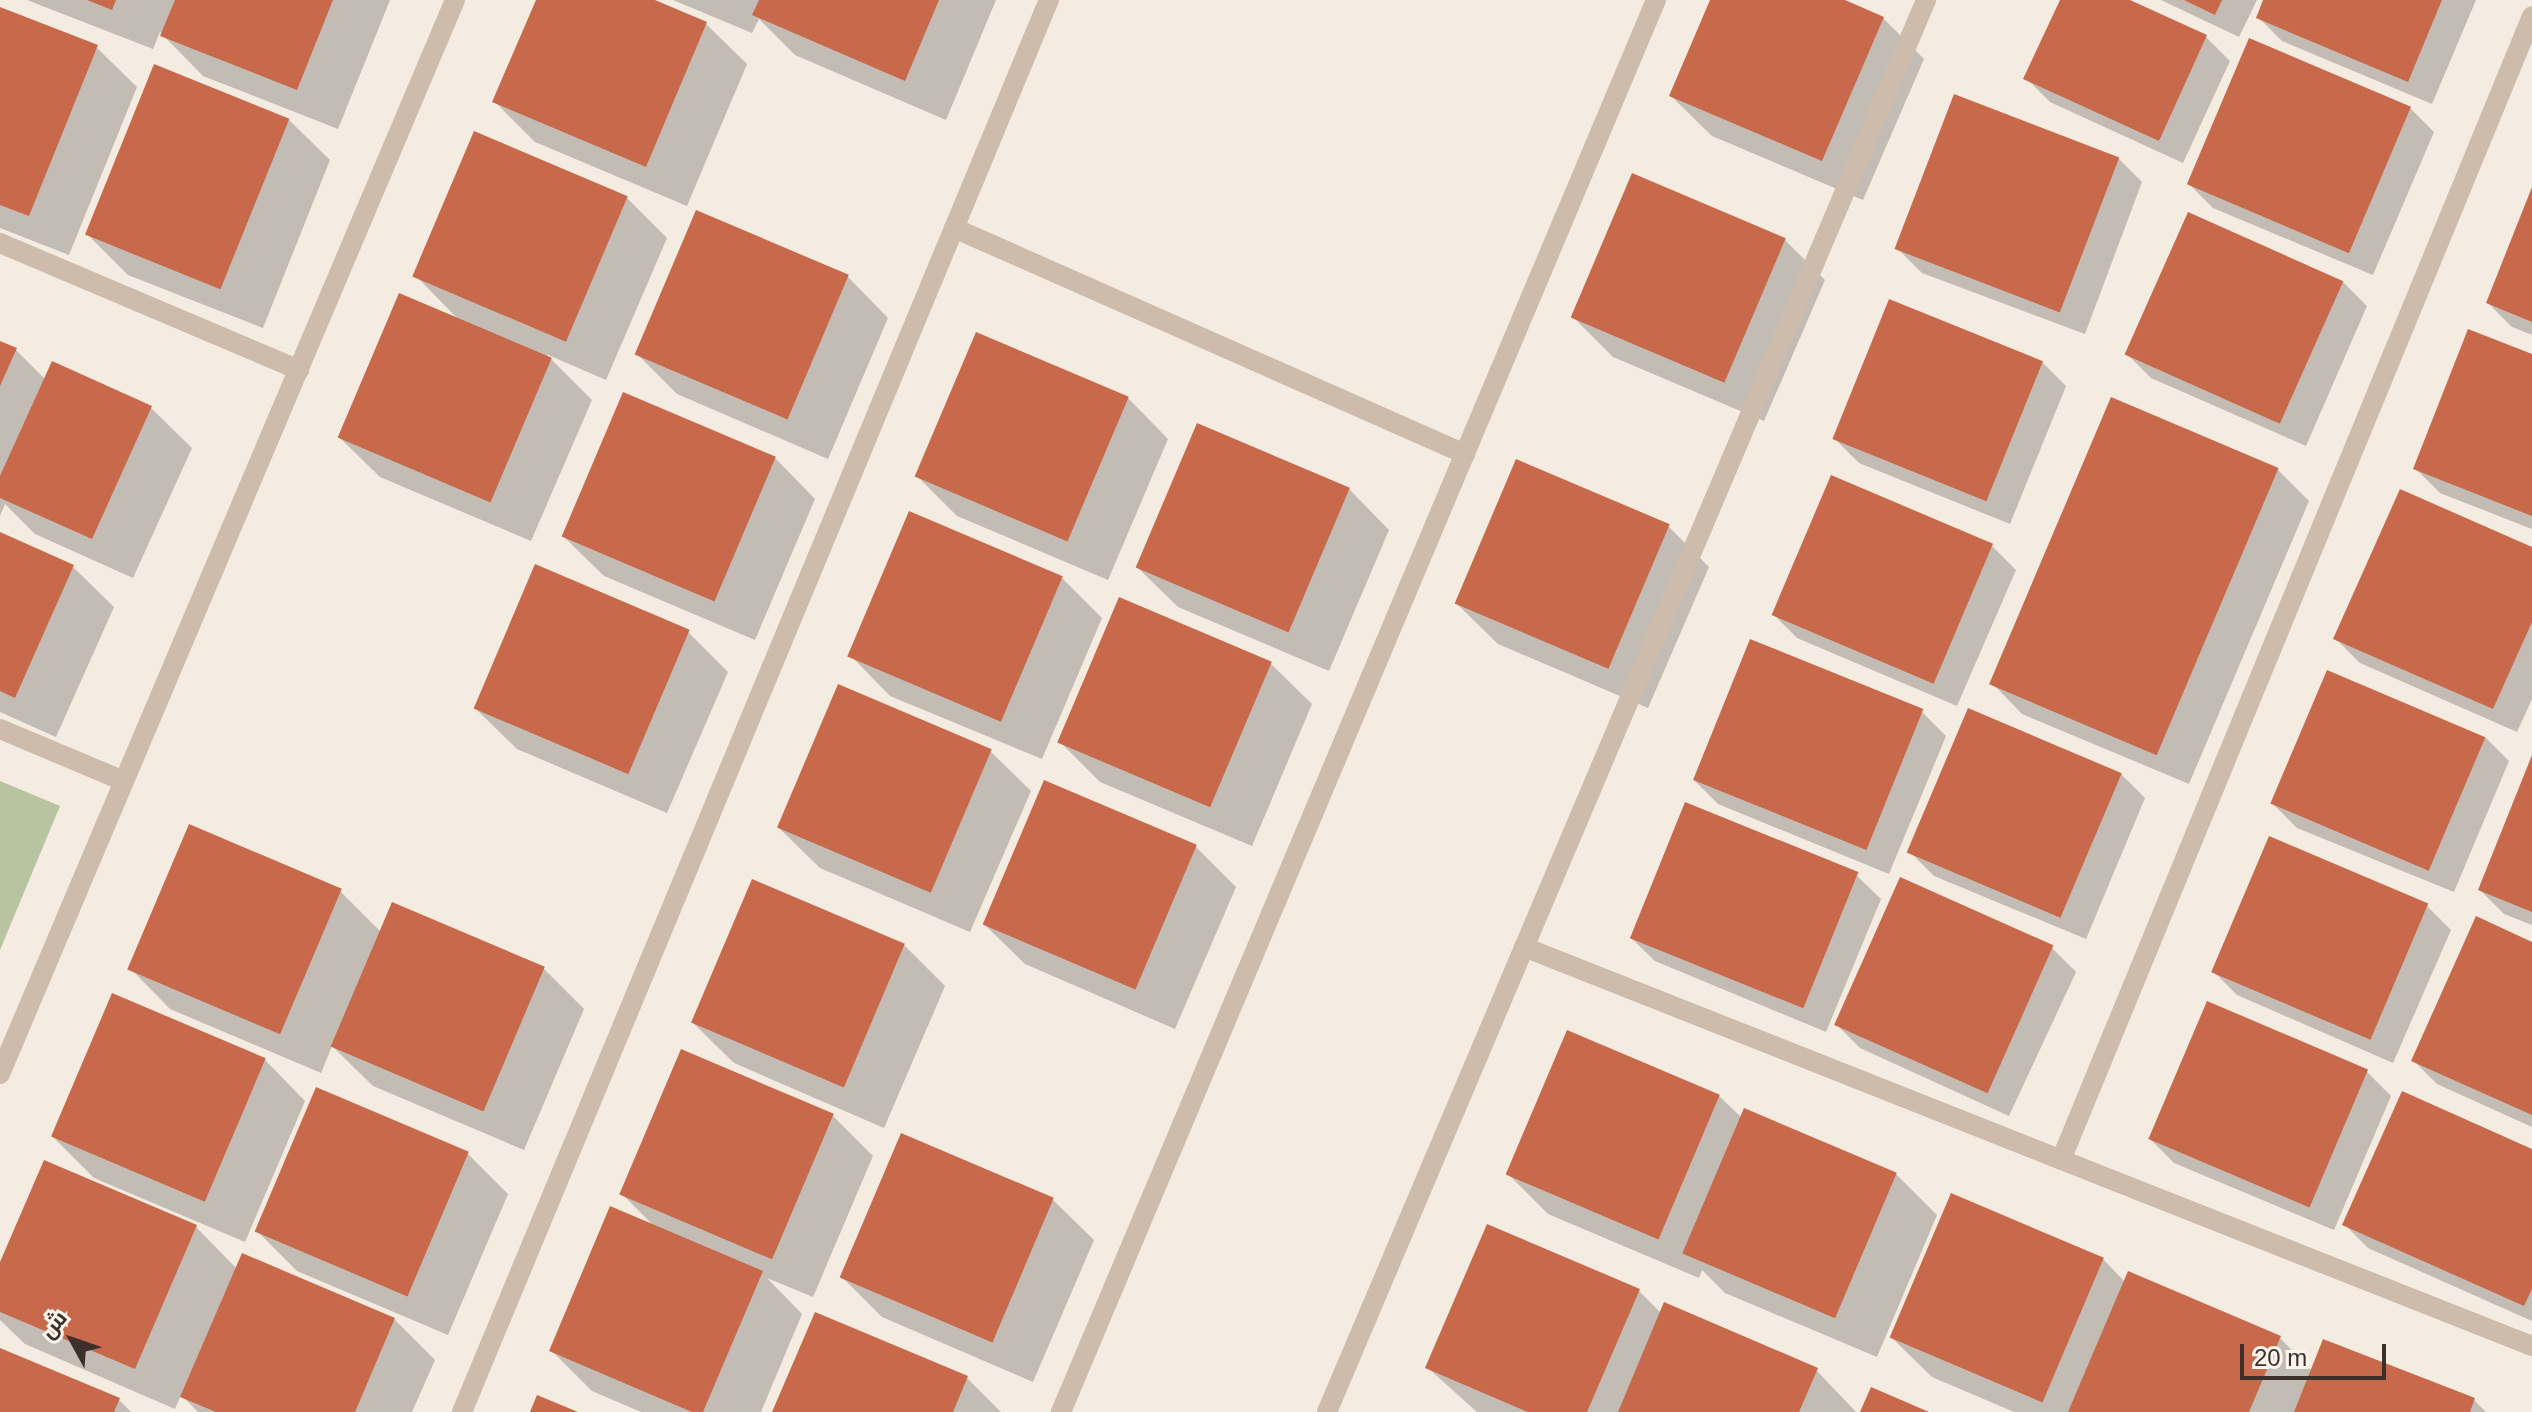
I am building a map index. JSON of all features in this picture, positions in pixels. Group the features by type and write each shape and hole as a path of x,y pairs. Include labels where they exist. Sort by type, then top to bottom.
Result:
{"street":[{"path":"0,1074 455,0"},
{"path":"462,1412 1049,0"},
{"path":"1061,1412 1656,0"},
{"path":"1327,1412 1926,0"},
{"path":"2061,1160 2532,16"},
{"path":"954,228 1465,454"},
{"path":"0,243 299,370"},
{"path":"0,729 124,781"},
{"path":"1524,947 2532,1346"}],"green space":[{"path":"0,781 60,806 0,950"}],"building":[{"path":"87,0 116,0 112,10"},
{"path":"175,0 333,0 297,90 160,36"},
{"path":"536,0 655,0 707,22 646,167 492,102"},
{"path":"759,0 939,0 905,81 752,15"},
{"path":"1710,0 1845,0 1884,17 1822,161 1669,96"},
{"path":"2060,0 2130,0 2207,35 2159,141 2023,79"},
{"path":"2184,0 2222,0 2215,15"},
{"path":"2263,0 2442,0 2408,82 2256,18"},
{"path":"0,7 98,45 29,216 0,205"},
{"path":"2249,38 2411,107 2349,253 2187,184"},
{"path":"154,64 289,119 220,289 85,235"},
{"path":"1954,94 2119,157 2060,312 1895,249"},
{"path":"474,131 628,196 566,342 412,276"},
{"path":"1632,173 1786,238 1724,383 1571,318"},
{"path":"2532,187 2532,322 2486,303"},
{"path":"696,210 849,275 787,419 635,355"},
{"path":"2188,212 2343,281 2280,424 2125,355"},
{"path":"399,293 552,358 490,502 338,438"},
{"path":"1889,299 2043,361 1986,501 1832,439"},
{"path":"2468,329 2532,354 2532,516 2413,469"},
{"path":"976,332 1129,397 1067,541 915,477"},
{"path":"0,341 17,348 0,386"},
{"path":"52,361 152,406 92,539 0,498 0,476"},
{"path":"623,392 776,457 714,601 562,537"},
{"path":"2111,397 2279,468 2157,755 1989,684"},
{"path":"1197,423 1350,488 1288,632 1136,568"},
{"path":"1516,459 1670,524 1608,669 1455,604"},
{"path":"1831,475 1993,544 1934,684 1772,615"},
{"path":"2400,489 2532,547 2532,622 2493,709 2333,639"},
{"path":"909,511 1063,576 1001,722 847,656"},
{"path":"0,532 74,565 15,698 0,691"},
{"path":"535,564 690,630 628,774 474,709"},
{"path":"1119,597 1272,662 1210,807 1057,742"},
{"path":"1750,639 1923,709 1866,850 1693,780"},
{"path":"2327,670 2485,737 2429,871 2270,803"},
{"path":"838,684 992,749 931,893 777,828"},
{"path":"1968,708 2122,773 2060,918 1907,853"},
{"path":"2532,755 2532,912 2478,890"},
{"path":"1044,780 1197,845 1135,989 983,925"},
{"path":"1685,802 1858,872 1803,1008 1630,938"},
{"path":"189,824 342,889 280,1034 127,969"},
{"path":"2269,836 2428,904 2370,1040 2211,972"},
{"path":"1900,877 2053,945 1988,1093 1834,1025"},
{"path":"752,879 905,944 844,1087 691,1023"},
{"path":"392,902 545,967 483,1111 331,1047"},
{"path":"2476,916 2532,942 2532,1115 2411,1061"},
{"path":"112,993 266,1058 205,1202 51,1137"},
{"path":"2207,1001 2368,1069 2309,1207 2148,1139"},
{"path":"1567,1030 1720,1095 1658,1239 1506,1175"},
{"path":"681,1049 834,1114 772,1259 619,1194"},
{"path":"316,1087 469,1152 407,1296 255,1232"},
{"path":"2402,1091 2532,1149 2532,1289 2524,1306 2342,1225"},
{"path":"1744,1108 1897,1173 1835,1318 1682,1253"},
{"path":"901,1133 1054,1198 992,1342 840,1278"},
{"path":"44,1160 197,1225 135,1369 0,1312 0,1262"},
{"path":"1951,1193 2104,1258 2042,1402 1890,1338"},
{"path":"610,1206 763,1271 703,1412 692,1412 549,1351"},
{"path":"1487,1224 1640,1289 1587,1412 1528,1412 1425,1368"},
{"path":"242,1253 395,1318 355,1412 216,1412 180,1397"},
{"path":"2128,1271 2281,1336 2249,1412 2068,1412"},
{"path":"1664,1302 1818,1368 1799,1412 1618,1412"},
{"path":"815,1312 968,1376 953,1412 772,1412"},
{"path":"2323,1339 2475,1398 2470,1412 2294,1412"},
{"path":"0,1348 120,1398 114,1412 0,1412"},
{"path":"1871,1387 1929,1412 1860,1412"},
{"path":"537,1395 578,1412 530,1412"}]}
